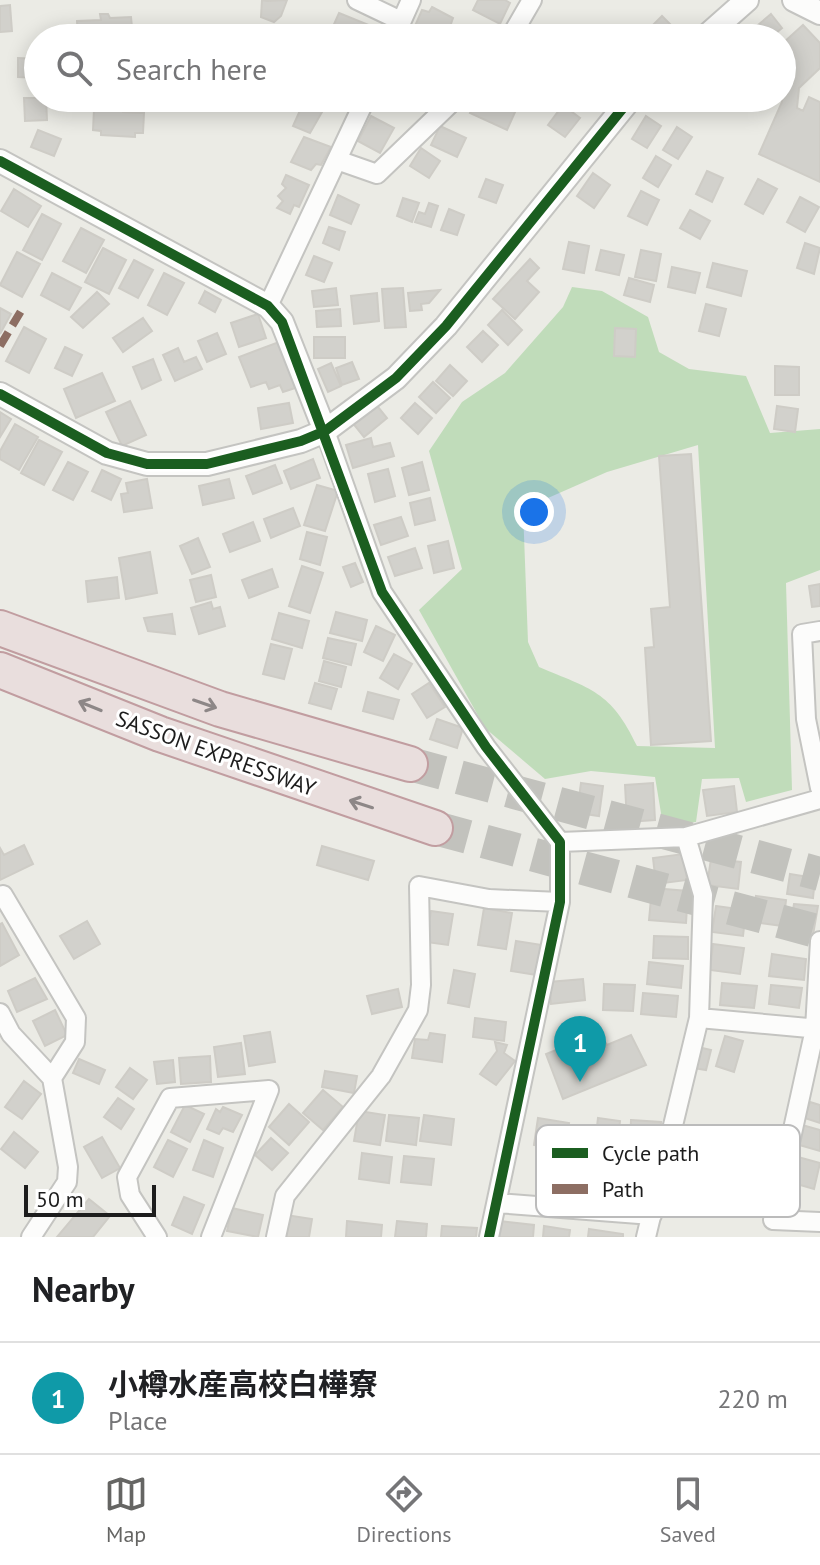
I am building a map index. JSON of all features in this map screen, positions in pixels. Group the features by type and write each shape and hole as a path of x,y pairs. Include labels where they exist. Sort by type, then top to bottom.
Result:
{"highway":[{"name":"SASSON EXPRESSWAY","path":"0,628 220,709 410,764"},
{"name":"SASSON EXPRESSWAY","path":"0,670 160,734 435,828"}],"street":[{"path":"357,0 390,24"},
{"path":"401,24 411,0"},
{"path":"518,24 532,0"},
{"path":"720,24 747,0"},
{"path":"794,0 820,13"},
{"path":"268,306 359,112"},
{"path":"337,160 377,174 441,112"},
{"path":"0,394 107,453 147,464 207,464 301,441 325,431 396,378 436,338 620,112"},
{"path":"0,161 268,306 282,322 325,431 382,592 486,747 560,842 560,902 489,1237"},
{"path":"820,631 802,634 806,719 820,788"},
{"path":"560,842 686,837 820,799"},
{"path":"673,1125 699,1018 703,895 686,837"},
{"path":"276,1237 285,1196 381,1076 418,1010 421,985 419,886 489,899 560,902"},
{"path":"0,897 3,895 76,1018 75,1042 52,1078"},
{"path":"800,1129 811,1092 818,1029 820,941"},
{"path":"0,1013 11,1034 52,1078 69,1175 31,1237"},
{"path":"699,1018 818,1029"},
{"path":"157,1237 130,1195 127,1177 170,1098 269,1090 211,1237"},
{"path":"497,1203 536,1206"},
{"path":"646,1237 651,1217"},
{"path":"774,1217 773,1220 820,1222"}],"green space":[{"path":"572,287 602,291 648,317 659,352 689,369 746,376 770,433 820,429 820,570 786,583 792,790 746,802 739,778 702,779 696,822 663,825 655,777 591,771 545,779 485,728 419,610 462,569 429,451 462,402 505,373 563,307","holes":["698,445 715,748 637,746 618,714 598,694 539,667 528,642 523,509 607,472"]}],"building":[{"path":"262,0 287,0 281,16 274,22 261,17"},
{"path":"478,0 505,0 510,3 500,24 473,10"},
{"path":"10,5 12,31 0,32 0,6"},
{"path":"432,7 453,18 451,24 416,24 422,10 429,12"},
{"path":"339,13 366,24 334,24"},
{"path":"100,14 108,14 110,18 131,17 132,24 77,24 77,21 101,20"},
{"path":"771,14 779,24 759,24"},
{"path":"662,16 670,24 654,24"},
{"path":"803,25 820,43 820,68 799,88 797,108 803,111 809,97 820,102 820,182 759,154 778,112 796,112 796,31"},
{"path":"18,58 24,58 24,77 18,77"},
{"path":"25,112 47,112 47,120 25,121"},
{"path":"94,112 144,113 143,133 135,133 135,137 101,135 101,131 93,130"},
{"path":"299,112 322,112 310,133 293,126"},
{"path":"470,112 515,112 507,130"},
{"path":"558,112 572,112 580,118 565,137 548,125"},
{"path":"371,116 394,128 380,153 358,141"},
{"path":"646,116 661,126 647,148 632,139"},
{"path":"440,126 466,138 457,157 431,145"},
{"path":"677,127 692,137 678,159 663,150"},
{"path":"38,130 61,139 54,156 31,147"},
{"path":"304,137 331,147 321,165 316,164 311,170 291,162"},
{"path":"421,148 440,161 429,178 410,166"},
{"path":"656,156 671,165 658,187 643,178"},
{"path":"707,171 723,178 712,202 696,194"},
{"path":"593,173 610,185 594,208 577,196"},
{"path":"286,175 309,185 299,207 294,205 290,214 277,208 283,201 278,196 286,188 282,184"},
{"path":"486,179 503,185 496,203 479,197"},
{"path":"758,179 777,189 763,214 745,204"},
{"path":"14,189 41,206 28,227 1,211"},
{"path":"641,191 659,200 647,225 628,216"},
{"path":"338,195 359,205 351,224 330,215"},
{"path":"800,197 819,207 805,232 787,222"},
{"path":"403,198 419,203 412,222 397,216"},
{"path":"429,203 438,206 431,227 415,222 419,212 425,214"},
{"path":"449,209 464,215 457,235 441,230"},
{"path":"690,210 710,221 700,239 680,228"},
{"path":"42,214 61,224 42,260 23,250"},
{"path":"329,227 345,232 339,250 323,243"},
{"path":"81,228 104,240 86,273 63,261"},
{"path":"569,242 589,246 584,273 563,269"},
{"path":"805,243 820,248 814,274 797,268"},
{"path":"103,248 126,260 109,294 85,282"},
{"path":"601,250 624,255 619,275 596,270"},
{"path":"641,250 661,254 656,281 635,277"},
{"path":"17,252 40,264 22,297 0,285"},
{"path":"314,256 332,263 324,282 306,275"},
{"path":"530,259 539,268 527,281 539,292 515,319 493,299"},
{"path":"134,260 153,270 138,298 119,288"},
{"path":"713,263 747,271 741,296 707,287"},
{"path":"672,267 700,273 695,293 668,287"},
{"path":"52,273 81,288 69,310 41,295"},
{"path":"164,273 184,283 167,315 148,305"},
{"path":"629,278 654,285 650,302 624,295"},
{"path":"336,288 338,305 314,307 312,291"},
{"path":"403,288 406,327 385,328 382,289"},
{"path":"440,290 429,303 421,304 422,310 410,311 408,293"},
{"path":"205,291 221,300 215,312 199,303"},
{"path":"97,292 109,304 83,328 71,317"},
{"path":"377,293 379,321 354,324 351,296"},
{"path":"706,304 726,309 719,336 699,331"},
{"path":"0,308 11,314 0,334"},
{"path":"340,309 341,326 317,327 316,311"},
{"path":"502,310 522,330 508,345 488,325"},
{"path":"258,314 266,338 239,347 231,323"},
{"path":"143,318 152,331 123,352 113,338"},
{"path":"24,327 46,339 29,373 6,361"},
{"path":"615,328 636,329 635,357 614,356"},
{"path":"483,331 498,345 482,362 467,347"},
{"path":"217,333 226,354 207,362 198,341"},
{"path":"314,337 345,337 345,358 314,358"},
{"path":"279,342 295,388 283,392 280,385 269,389 266,382 251,387 239,357"},
{"path":"65,347 82,355 72,376 55,368"},
{"path":"178,348 184,362 196,357 202,369 175,381 163,355"},
{"path":"153,359 161,380 142,389 133,367"},
{"path":"352,362 359,379 342,385 336,368"},
{"path":"331,363 341,386 328,392 318,369"},
{"path":"450,365 467,381 453,396 436,381"},
{"path":"775,366 799,367 799,395 775,395"},
{"path":"102,373 115,401 76,418 64,389"},
{"path":"433,382 450,398 436,413 419,397"},
{"path":"130,401 146,435 122,446 106,412"},
{"path":"374,402 387,418 364,437 351,421"},
{"path":"289,403 293,423 261,429 258,408"},
{"path":"415,403 432,418 418,434 401,418"},
{"path":"777,406 798,409 795,432 774,429"},
{"path":"0,412 11,419 0,437"},
{"path":"15,424 38,437 19,470 0,459 0,451"},
{"path":"371,438 373,447 390,443 394,456 353,468 346,445"},
{"path":"39,440 62,452 44,485 21,473"},
{"path":"691,454 711,741 651,745 645,648 654,647 651,609 670,607 659,456"},
{"path":"313,459 320,478 291,489 284,471"},
{"path":"68,462 88,472 73,500 53,490"},
{"path":"422,462 429,490 409,495 402,468"},
{"path":"275,465 282,483 253,494 246,476"},
{"path":"388,469 395,496 375,502 368,474"},
{"path":"102,470 121,479 111,500 92,491"},
{"path":"147,479 152,508 124,512 121,494 128,493 126,483"},
{"path":"229,479 234,498 203,505 199,486"},
{"path":"317,485 338,491 325,531 304,525"},
{"path":"430,498 435,520 415,525 410,503"},
{"path":"293,508 300,526 271,538 264,519"},
{"path":"401,517 408,536 381,545 374,525"},
{"path":"253,522 260,541 230,552 223,534"},
{"path":"307,532 327,537 320,565 300,559"},
{"path":"198,538 210,567 192,574 180,546"},
{"path":"448,541 454,568 434,573 428,546"},
{"path":"415,548 422,568 395,576 388,557"},
{"path":"150,552 157,593 126,599 119,558"},
{"path":"355,563 363,582 351,587 343,567"},
{"path":"302,566 323,573 310,613 289,606"},
{"path":"272,569 278,587 249,598 242,580"},
{"path":"211,575 216,597 196,602 190,580"},
{"path":"117,577 119,598 88,602 86,581"},
{"path":"820,584 820,606 812,607 809,586"},
{"path":"211,602 213,609 220,607 225,626 199,634 191,608"},
{"path":"336,612 367,620 362,641 330,633"},
{"path":"279,613 309,621 302,648 272,639"},
{"path":"172,614 175,634 148,631 144,618"},
{"path":"376,626 395,635 383,661 364,652"},
{"path":"328,638 356,644 351,665 323,658"},
{"path":"271,644 292,649 284,679 263,674"},
{"path":"394,654 412,664 398,689 380,678"},
{"path":"324,661 346,667 341,687 319,681"},
{"path":"315,683 337,689 331,709 309,703"},
{"path":"429,683 445,707 427,718 412,694"},
{"path":"368,692 399,700 393,719 363,711"},
{"path":"437,719 463,728 457,748 430,739"},
{"path":"581,783 603,786 599,816 577,813"},
{"path":"653,783 655,820 627,822 625,785"},
{"path":"734,786 737,812 707,816 703,790"},
{"path":"24,845 33,864 0,880 0,848 4,855"},
{"path":"322,846 374,861 368,880 317,865"},
{"path":"683,854 687,880 656,884 653,858"},
{"path":"711,859 741,862 738,889 707,885"},
{"path":"790,874 815,878 813,898 787,894"},
{"path":"652,888 688,891 686,923 649,920"},
{"path":"756,896 786,900 783,926 753,922"},
{"path":"794,904 818,906 813,935 789,932"},
{"path":"716,906 746,910 743,936 712,932"},
{"path":"484,908 512,913 506,949 478,945"},
{"path":"431,911 453,914 448,945 426,942"},
{"path":"87,921 100,944 74,959 60,936"},
{"path":"0,924 19,955 0,966"},
{"path":"654,936 688,937 688,959 653,958"},
{"path":"516,941 542,945 537,975 511,971"},
{"path":"713,944 744,948 740,974 710,970"},
{"path":"772,954 806,959 804,980 769,976"},
{"path":"649,962 683,966 681,988 647,984"},
{"path":"454,970 475,974 469,1007 448,1003"},
{"path":"35,978 47,999 17,1012 8,991"},
{"path":"583,979 585,1000 551,1004 549,982"},
{"path":"722,983 757,986 754,1008 720,1005"},
{"path":"604,984 635,985 633,1011 603,1010"},
{"path":"771,985 802,988 799,1008 769,1004"},
{"path":"398,989 402,1007 372,1014 367,996"},
{"path":"643,993 678,996 676,1017 641,1014"},
{"path":"55,1010 67,1035 45,1046 33,1021"},
{"path":"475,1018 506,1022 504,1041 473,1037"},
{"path":"270,1032 275,1062 249,1066 244,1036"},
{"path":"430,1033 445,1035 442,1062 412,1058 415,1039 428,1040"},
{"path":"599,1033 607,1045 631,1035 646,1065 563,1099 546,1054"},
{"path":"725,1036 743,1041 734,1072 716,1066"},
{"path":"495,1042 507,1045 504,1053 515,1061 496,1085 480,1074 497,1051"},
{"path":"241,1043 245,1074 218,1077 214,1047"},
{"path":"698,1047 711,1050 706,1070 693,1068"},
{"path":"210,1056 211,1082 181,1084 179,1058"},
{"path":"79,1059 105,1070 99,1084 73,1073"},
{"path":"173,1060 175,1082 157,1084 154,1062"},
{"path":"130,1068 147,1080 133,1099 116,1087"},
{"path":"325,1071 357,1076 354,1093 322,1087"},
{"path":"24,1081 41,1094 22,1119 5,1107"},
{"path":"323,1090 343,1107 323,1130 303,1113"},
{"path":"118,1098 134,1109 121,1129 104,1117"},
{"path":"810,1102 820,1105 820,1123 805,1118"},
{"path":"289,1104 309,1122 289,1145 269,1127"},
{"path":"185,1105 204,1114 190,1142 171,1132"},
{"path":"223,1107 242,1115 233,1132 223,1128 219,1134 207,1129 216,1109 220,1112"},
{"path":"359,1111 385,1115 380,1145 354,1141"},
{"path":"389,1115 419,1118 416,1145 386,1141"},
{"path":"424,1115 454,1119 451,1145 420,1141"},
{"path":"538,1118 569,1123 569,1125 537,1125"},
{"path":"598,1118 620,1121 620,1125 597,1125"},
{"path":"631,1120 661,1122 661,1125 631,1125"},
{"path":"802,1125 820,1130 820,1151 800,1145"},
{"path":"14,1132 38,1152 25,1168 1,1149"},
{"path":"102,1137 120,1168 102,1178 84,1147"},
{"path":"271,1138 288,1153 272,1170 255,1155"},
{"path":"168,1140 187,1149 173,1177 154,1167"},
{"path":"204,1140 223,1148 213,1177 193,1170"},
{"path":"362,1153 392,1157 389,1183 359,1179"},
{"path":"404,1156 434,1159 431,1185 401,1182"},
{"path":"800,1158 820,1163 814,1189 800,1185"},
{"path":"184,1197 204,1205 192,1234 172,1225"},
{"path":"89,1199 110,1216 93,1237 57,1237"},
{"path":"232,1208 263,1215 258,1237 227,1231"},
{"path":"286,1215 312,1219 309,1237 282,1237"},
{"path":"347,1221 382,1225 381,1237 346,1237"},
{"path":"397,1221 427,1224 426,1237 395,1237"},
{"path":"500,1221 534,1225 533,1237 498,1237"},
{"path":"442,1226 477,1228 476,1237 441,1237"},
{"path":"544,1226 570,1230 569,1237 543,1237"},
{"path":"589,1229 623,1234 623,1237 588,1237"}],"tunnel":[{"path":"410,764 820,874"},
{"path":"435,828 820,932"}],"marked path":[{"path":"0,346 21,311"}],"cycle path":[{"path":"0,394 107,453 147,464 207,464 301,441 325,431 396,378 446,326 620,112"},
{"path":"0,161 268,306 282,322 382,592 486,747 560,842 560,902 489,1237"}],"place":[{"name":"小樽水産高校白樺寮","path":"580,1082"}]}
